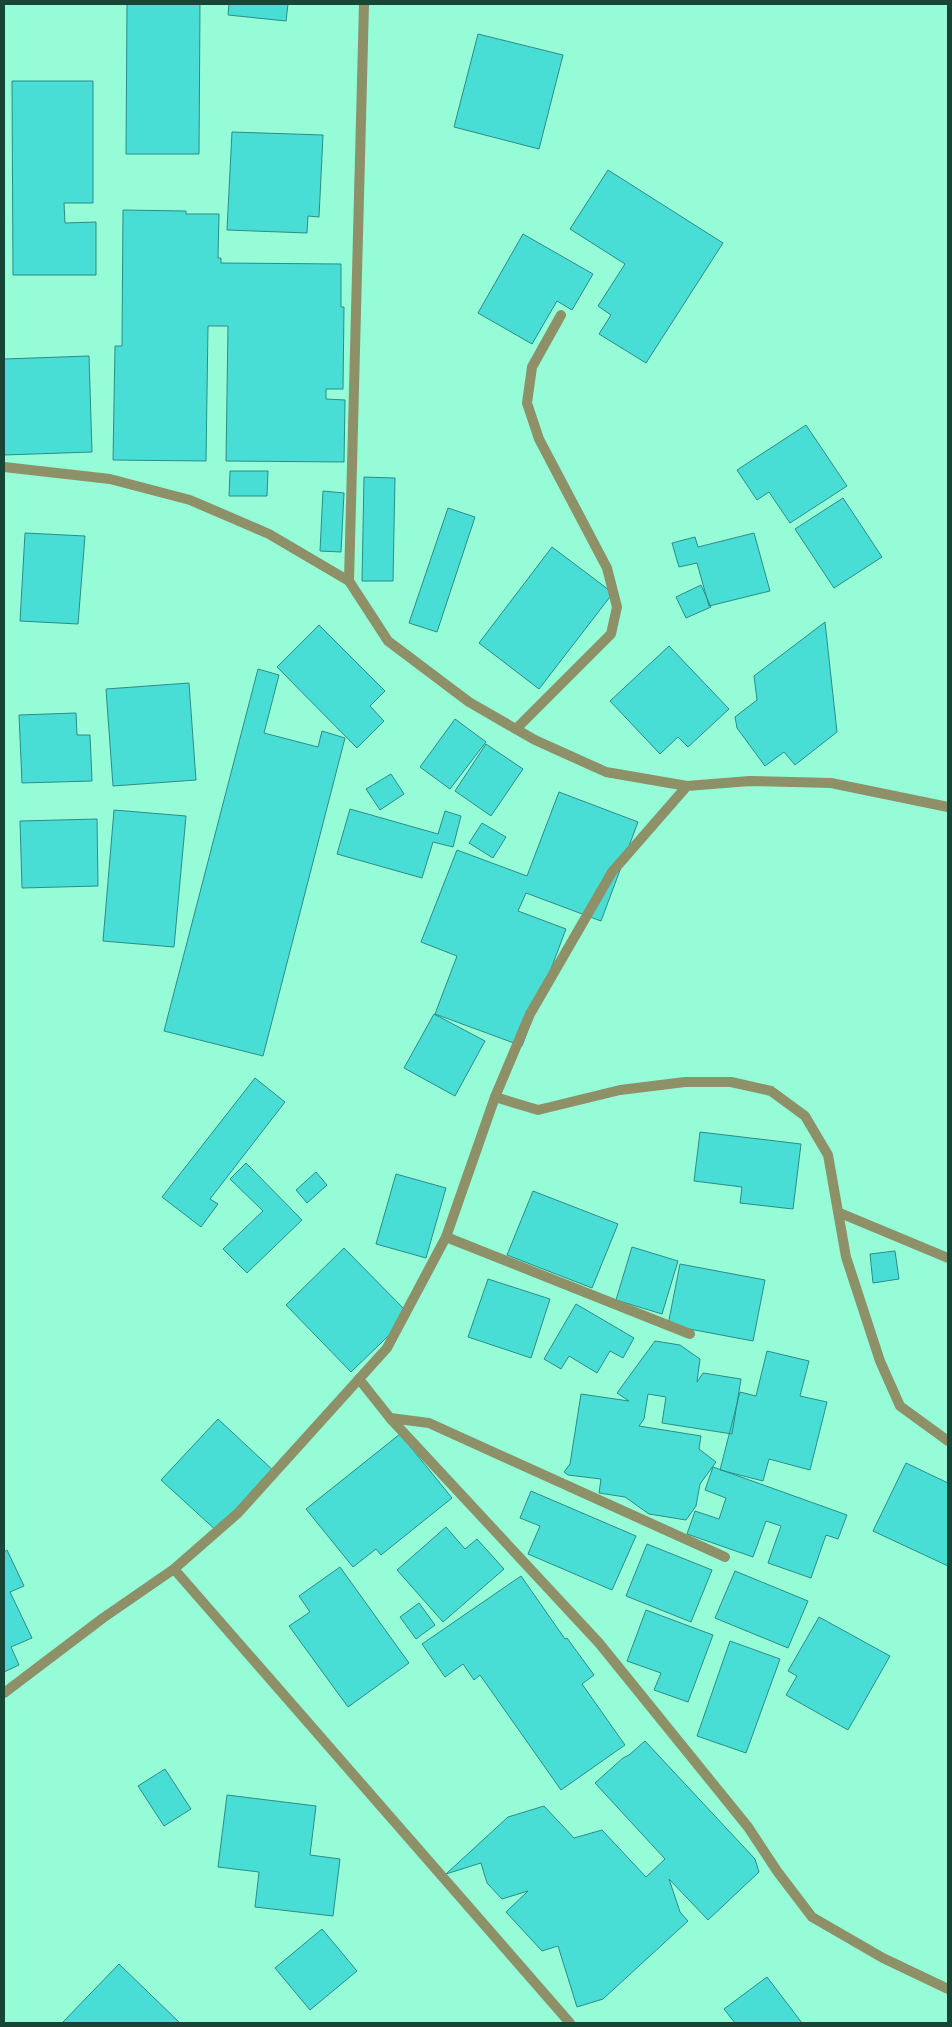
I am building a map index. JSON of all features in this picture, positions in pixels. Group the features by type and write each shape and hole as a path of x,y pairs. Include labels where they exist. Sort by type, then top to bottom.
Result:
{"street":[{"path":"349,581 364,4"},
{"path":"516,729 611,634 617,608 607,568 539,439 527,402 532,367 561,315"},
{"path":"4,468 110,480 190,500 269,534 349,581 388,641 469,702 535,740 606,772 687,786 750,781 831,783 948,807"},
{"path":"4,1693 103,1618 174,1569 238,1513 387,1348 446,1237 495,1098 530,1014 612,872 687,786"},
{"path":"495,1098 538,1110 620,1090 685,1082 731,1082 771,1091 806,1116 828,1155 840,1213 846,1256 880,1361 900,1406 948,1441"},
{"path":"840,1213 948,1258"},
{"path":"446,1237 690,1334"},
{"path":"359,1379 390,1418 599,1644 748,1827 777,1871 812,1917 883,1958 948,1990"},
{"path":"390,1418 429,1423 725,1557"},
{"path":"174,1569 570,2023"}],"building":[{"path":"127,4 200,4 199,154 126,154"},
{"path":"229,4 288,4 286,21 228,15"},
{"path":"478,34 563,55 539,149 454,127"},
{"path":"12,81 93,81 93,203 64,203 65,223 96,222 96,275 13,275"},
{"path":"232,132 323,135 319,217 308,216 307,233 227,230"},
{"path":"608,170 723,243 646,363 599,334 611,315 598,306 625,264 570,229"},
{"path":"123,210 186,211 186,214 219,214 218,258 221,258 221,263 341,264 341,307 344,307 343,389 326,389 326,399 345,400 344,462 226,461 228,326 208,326 206,461 113,460 115,346 122,346"},
{"path":"523,234 593,274 572,310 557,301 532,344 478,313"},
{"path":"89,356 92,452 4,455 4,359"},
{"path":"806,425 847,486 790,523 769,492 757,500 737,470"},
{"path":"230,471 268,471 267,496 229,496"},
{"path":"364,477 395,478 393,581 362,581"},
{"path":"323,491 344,493 341,552 320,551"},
{"path":"843,498 882,557 834,588 795,529"},
{"path":"448,508 475,517 437,632 409,623"},
{"path":"25,533 85,536 78,624 20,621"},
{"path":"754,533 770,591 709,606 697,563 679,567 672,543 695,537 698,547"},
{"path":"552,547 613,593 539,689 479,643"},
{"path":"701,585 711,607 686,618 676,597"},
{"path":"825,622 837,732 795,765 784,752 765,766 737,728 735,717 757,700 754,676"},
{"path":"319,625 385,691 370,706 384,721 357,748 277,667"},
{"path":"669,646 729,709 688,747 678,737 660,754 610,701"},
{"path":"258,669 279,675 264,733 318,747 322,731 345,738 263,1056 164,1031"},
{"path":"189,683 196,780 113,786 106,689"},
{"path":"76,713 77,735 90,735 92,781 22,783 19,715"},
{"path":"455,719 486,742 450,789 420,767"},
{"path":"486,744 523,769 491,816 455,791"},
{"path":"391,774 404,794 380,810 366,789"},
{"path":"559,792 638,822 601,921 526,893 518,911 566,929 522,1046 435,1014 457,956 421,942 457,850 527,876"},
{"path":"350,809 438,834 445,811 461,816 453,847 433,842 422,878 337,854"},
{"path":"114,810 186,816 174,947 103,941"},
{"path":"97,819 98,886 22,888 20,821"},
{"path":"482,823 506,837 493,858 469,843"},
{"path":"434,1014 485,1041 455,1096 404,1068"},
{"path":"255,1078 285,1102 210,1199 218,1204 201,1227 162,1197"},
{"path":"700,1132 801,1144 793,1209 740,1203 742,1187 694,1181"},
{"path":"246,1163 302,1220 247,1273 223,1249 263,1211 230,1179"},
{"path":"316,1172 327,1185 307,1203 296,1190"},
{"path":"396,1174 446,1188 426,1258 376,1244"},
{"path":"533,1191 618,1224 592,1288 507,1255"},
{"path":"632,1247 678,1261 662,1314 616,1300"},
{"path":"344,1248 410,1315 351,1372 286,1305"},
{"path":"895,1251 899,1279 873,1283 870,1254"},
{"path":"680,1264 765,1280 753,1341 668,1325"},
{"path":"488,1279 550,1299 531,1358 468,1337"},
{"path":"576,1304 634,1338 623,1358 610,1351 597,1373 569,1356 561,1369 544,1359"},
{"path":"655,1341 680,1345 700,1359 697,1382 703,1373 741,1379 732,1434 662,1423 666,1397 648,1394 644,1419 639,1426 701,1436 699,1449 716,1462 700,1484 696,1506 686,1520 649,1514 625,1497 599,1493 601,1479 568,1475 564,1472 570,1464 581,1394 629,1401 617,1393"},
{"path":"767,1351 809,1361 800,1396 827,1402 810,1470 769,1459 763,1481 720,1470 740,1392 756,1396"},
{"path":"218,1419 276,1473 219,1533 161,1480"},
{"path":"400,1434 452,1498 381,1555 376,1549 353,1567 306,1509"},
{"path":"906,1463 948,1483 948,1566 873,1531"},
{"path":"713,1467 847,1515 838,1539 826,1535 811,1578 768,1563 781,1526 766,1521 753,1557 687,1534 695,1511 719,1519 726,1498 705,1490"},
{"path":"531,1491 636,1536 612,1590 528,1554 540,1526 520,1518"},
{"path":"446,1527 465,1549 477,1539 504,1569 443,1622 397,1570"},
{"path":"647,1544 712,1570 691,1622 626,1596"},
{"path":"7,1550 24,1586 10,1592 32,1638 11,1647 19,1665 4,1672 4,1552"},
{"path":"340,1567 409,1663 348,1707 289,1626 310,1612 299,1596"},
{"path":"735,1571 808,1601 788,1648 715,1618"},
{"path":"521,1576 565,1639 567,1638 594,1675 582,1684 625,1745 561,1790 480,1675 474,1680 463,1664 445,1677 422,1644"},
{"path":"419,1603 435,1625 416,1639 400,1617"},
{"path":"646,1610 713,1635 688,1702 654,1690 661,1673 627,1661"},
{"path":"819,1617 890,1656 848,1730 786,1695 797,1676 788,1671"},
{"path":"730,1641 780,1659 746,1753 697,1736"},
{"path":"645,1741 755,1859 759,1872 708,1920 669,1879 680,1912 688,1921 603,1999 577,2007 558,1946 542,1951 506,1912 528,1891 502,1899 487,1883 481,1863 446,1874 508,1817 544,1806 574,1838 602,1830 646,1877 665,1859 595,1783"},
{"path":"165,1769 191,1809 164,1826 138,1786"},
{"path":"227,1795 316,1806 310,1855 340,1859 333,1916 255,1907 259,1872 218,1867"},
{"path":"322,1929 357,1971 310,2010 275,1968"},
{"path":"119,1964 180,2023 62,2023"},
{"path":"767,1977 802,2023 735,2023 724,2009"}]}
